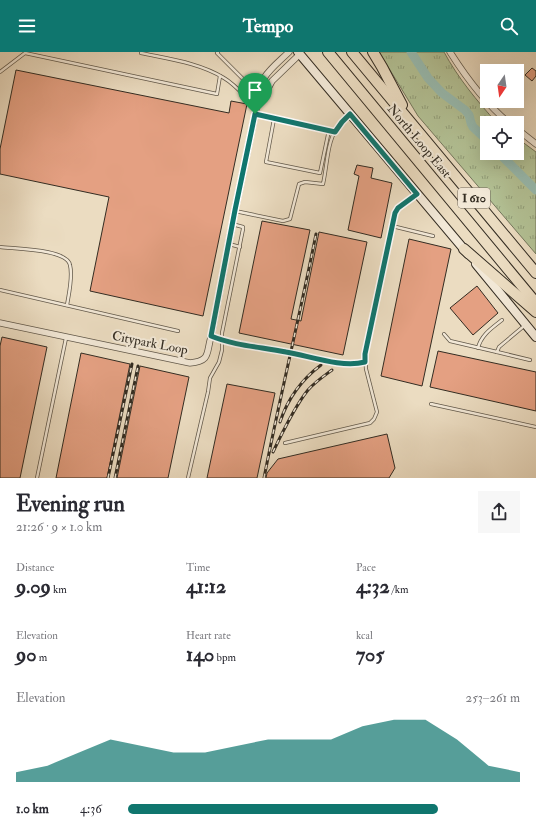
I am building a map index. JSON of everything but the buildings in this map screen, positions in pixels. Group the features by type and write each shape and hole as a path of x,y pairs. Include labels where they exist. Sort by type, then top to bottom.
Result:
{"highway":[{"name":"North Loop East","path":"328,52 536,303"},
{"name":"North Loop East","path":"352,52 412,122 536,273"},
{"path":"373,52 412,122"},
{"path":"464,249 536,312"}],"main road":[{"path":"299,53 536,337"}],"street":[{"name":"Citypark Loop","path":"0,323 190,363 201,362 207,356 232,224 257,106 258,93 264,75 289,52"},
{"path":"450,52 466,78 501,116"},
{"name":"Citypark Loop","path":"257,106 272,81 299,53"},
{"path":"524,135 536,144"}],"lane":[{"path":"217,52 258,93"},
{"path":"0,72 25,53 216,94 220,76"},
{"path":"141,53 205,68 226,79 257,106"},
{"path":"255,114 335,132"},
{"path":"235,210 283,221 290,219 299,184 305,182 323,184 335,132 350,114"},
{"path":"274,119 266,162 320,173 329,130"},
{"path":"286,443 370,423 374,419 377,412 365,362 365,354 395,213 398,208 417,194"},
{"path":"188,478 210,378 219,362 222,350 222,333 243,226 232,224"},
{"path":"392,226 433,236"},
{"path":"228,244 240,246"},
{"path":"0,248 48,252 63,256 70,262 71,271 67,305"},
{"path":"0,290 178,331"},
{"path":"478,348 484,335 502,320"},
{"path":"497,352 503,344 526,324"},
{"path":"444,334 450,341 530,360"},
{"path":"211,336 222,341 342,363 354,364 365,362"},
{"path":"37,478 66,337"},
{"path":"431,404 536,427"}],"green space":[{"path":"379,52 444,52 455,71 480,104 480,108 484,108 491,116 480,116 480,160 524,160 524,143 536,152 536,254 418,116"}],"waterway":[{"path":"411,52 428,78 442,93 465,110 469,115 473,127 480,134"},
{"path":"506,160 536,190"}],"railway":[{"path":"264,478 316,234"},
{"path":"108,478 132,364"},
{"path":"280,422 291,397 301,383 321,365"},
{"path":"115,478 138,366"},
{"path":"273,452 303,396 314,384 332,370"}],"route":[{"path":"255,114 335,132 350,114 417,194 398,208 395,213 365,354 365,362 354,364 342,363 222,341 211,336 255,114"}]}
